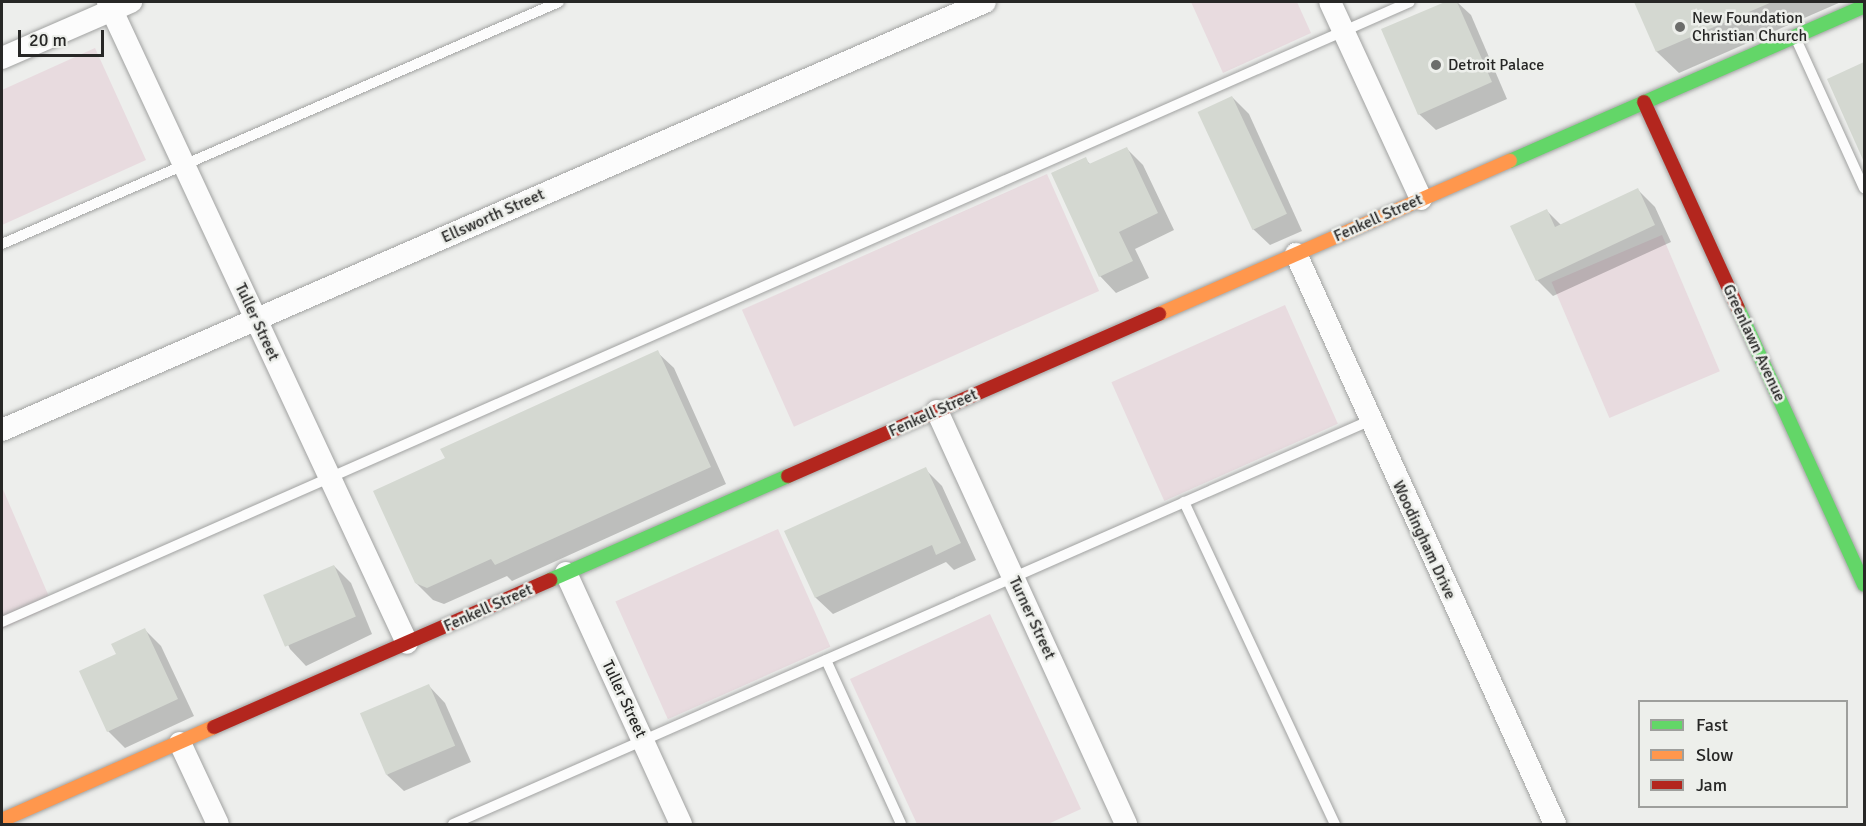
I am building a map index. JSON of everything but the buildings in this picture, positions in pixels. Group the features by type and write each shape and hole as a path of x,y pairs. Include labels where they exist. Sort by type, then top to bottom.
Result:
{"street":[{"name":"Ellsworth Street","path":"2,430 985,2"},
{"path":"1330,2 1421,199"},
{"name":"Tuller Street","path":"117,4 184,165 406,643"},
{"path":"2,58 117,4"},
{"name":"Fenkell Street","path":"2,820 1864,6"},
{"name":"Greenlawn Avenue","path":"1644,102 1864,585"},
{"name":"Woodingham Drive","path":"1296,254 1369,421 1555,825"},
{"name":"Turner Street","path":"937,411 1126,825"},
{"name":"Tuller Street","path":"566,573 681,825"},
{"path":"180,742 218,825"}],"lane":[{"path":"2,244 559,2"},
{"path":"2,622 1410,2"},
{"path":"1794,36 1864,188"},
{"path":"453,825 1369,421"},
{"path":"1185,502 1335,825"},
{"path":"826,660 901,825"}],"shaded area":[{"path":"1191,2 1297,2 1311,33 1223,73"},
{"path":"95,48 146,160 2,225 2,90"},
{"path":"1047,174 1099,291 794,427 742,310"},
{"path":"1662,235 1720,371 1609,418 1552,282"},
{"path":"1285,305 1338,424 1164,501 1111,382"},
{"path":"2,487 53,606 2,629"},
{"path":"778,529 830,647 668,719 615,601"},
{"path":"990,614 1081,809 1048,824 917,824 850,679"}],"traffic: fast":[{"path":"1510,161 1864,6"},
{"path":"1738,308 1864,585"},
{"path":"550,580 788,476"}],"traffic: slow":[{"path":"1159,314 1510,161"},
{"path":"2,820 214,727"}],"traffic: jam":[{"path":"1644,102 1738,308"},
{"path":"788,476 1159,314"},
{"path":"214,727 550,580"}],"place":[{"name":"New Foundation Christian Church","path":"1680,27"},
{"name":"Detroit Palace","path":"1436,65"}]}
